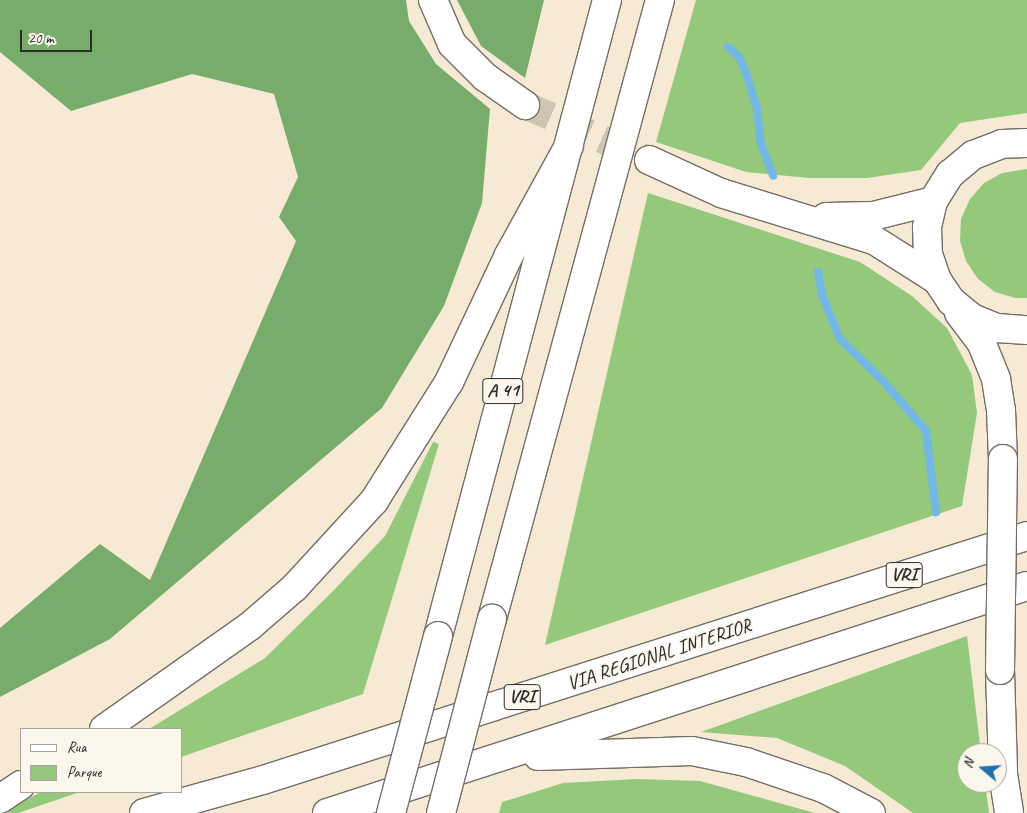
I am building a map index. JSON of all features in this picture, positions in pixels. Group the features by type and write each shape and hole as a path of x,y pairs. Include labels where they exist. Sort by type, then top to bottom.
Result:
{"main road":[{"path":"433,0 452,44 485,77 525,105"},
{"name":"A 41","path":"391,813 607,0"},
{"name":"A 41","path":"441,813 660,0"},
{"path":"1010,813 1003,774 1000,670 1003,459 1001,410 996,379 982,344 944,291 927,245 927,227 933,200 950,174 974,155 1002,144 1027,143"},
{"path":"105,728 250,626 302,581 374,501 449,382 509,255 569,146"},
{"path":"649,160 721,192 874,240 944,291 972,318 997,328 1027,330"},
{"path":"807,218 873,216 933,200"},
{"name":"VIA REGIONAL INTERIOR","path":"263,780 1027,536"},
{"path":"327,813 1027,586"},
{"path":"499,758 585,752 692,751 746,762 814,786 871,813"},
{"path":"144,813 263,780"},
{"path":"183,813 263,780"},
{"path":"0,799 20,786"}],"green space":[{"path":"0,0 406,0 409,21 436,64 490,109 482,203 444,306 382,408 110,639 0,697 0,628 100,544 150,580 296,241 279,217 298,177 274,94 192,74 71,111 0,52"},
{"path":"457,0 544,0 525,78 481,46"},
{"path":"696,0 1027,0 1027,113 960,123 921,170 867,178 809,178 746,172 656,142"},
{"path":"1027,169 1027,298 1015,298 995,292 978,279 966,261 960,241 961,219 970,199 984,183 1002,173"},
{"path":"648,193 860,262 912,296 947,328 972,375 977,413 962,506 545,645"},
{"path":"433,442 439,444 363,694 182,757 182,728 151,728 265,658 385,536"},
{"path":"967,636 980,743 957,743 957,793 986,793 989,813 913,813 845,766 777,738 701,732"},
{"path":"637,779 700,781 815,813 499,813 502,802 563,783"},
{"path":"39,793 77,793 18,813 9,813 8,809"}],"waterway":[{"path":"728,47 739,57 746,73 757,108 761,144 773,176"},
{"path":"818,272 822,295 840,339 884,382 926,431 936,512"}],"tunnel":[{"path":"525,105 649,160"}]}
